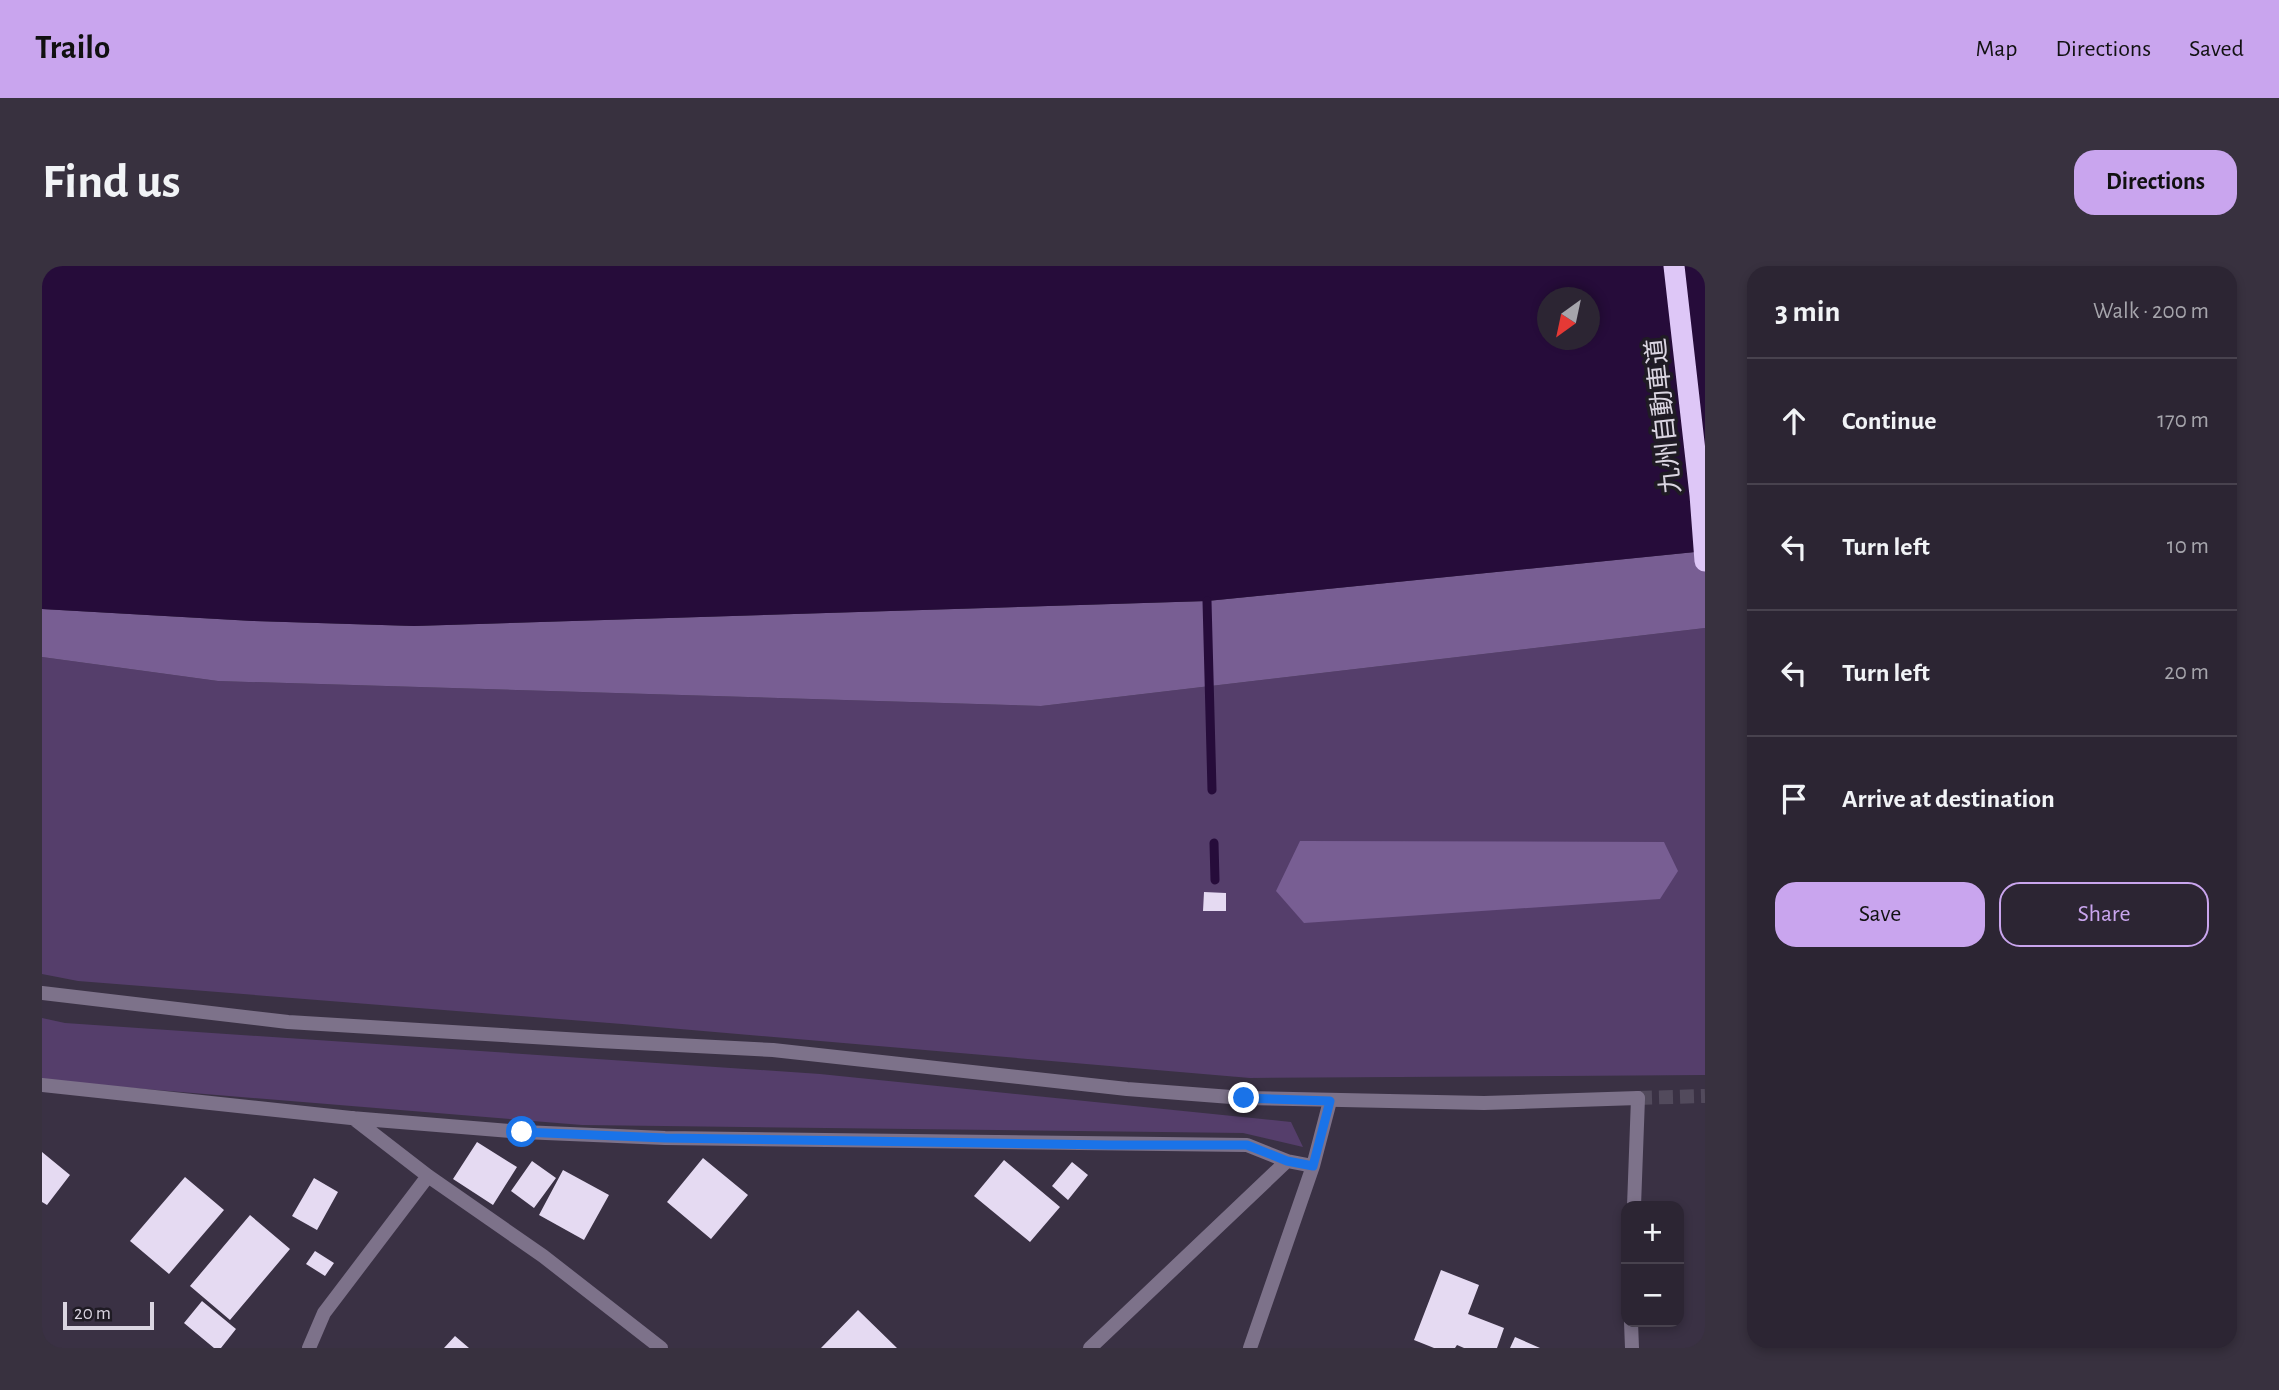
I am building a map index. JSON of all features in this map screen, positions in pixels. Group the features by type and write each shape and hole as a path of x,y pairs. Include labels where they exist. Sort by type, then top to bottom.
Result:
{"highway":[{"name":"九州自動車道","path":"1674,266 1705,561"}],"street":[{"path":"42,993 288,1022 773,1050 1127,1089 1244,1098 1485,1103 1638,1098 1634,1201"},
{"path":"42,1085 351,1118 522,1132 665,1138 1247,1145 1287,1161 1313,1166"},
{"path":"1250,1348 1313,1166 1330,1101"},
{"path":"351,1118 428,1176 543,1256 661,1348"},
{"path":"1090,1348 1287,1161"},
{"path":"309,1348 324,1313 428,1176"},
{"path":"1631,1327 1632,1348"}],"shaded area":[{"path":"42,266 1705,266 1705,551 1207,601 414,626 253,621 42,609"},
{"path":"1705,551 1705,628 1041,706 218,681 42,657 42,609 253,621 414,626 1207,601"},
{"path":"1705,628 1705,1075 1250,1078 78,981 42,974 42,657 218,681 1041,706"},
{"path":"1300,841 1664,842 1678,871 1660,899 1304,923 1276,891"},
{"path":"42,1018 65,1023 820,1074 1291,1122 1303,1147 1243,1133 582,1125 48,1081 42,1080"}],"building":[{"path":"1204,892 1226,893 1226,911 1203,911"},
{"path":"477,1142 517,1167 493,1205 453,1179"},
{"path":"42,1152 70,1175 47,1205 42,1202"},
{"path":"703,1158 748,1195 711,1239 667,1202"},
{"path":"1004,1160 1060,1207 1030,1242 974,1196"},
{"path":"532,1161 556,1178 534,1208 511,1191"},
{"path":"1072,1162 1088,1175 1068,1200 1052,1186"},
{"path":"563,1170 609,1195 584,1240 539,1215"},
{"path":"185,1177 224,1210 169,1274 130,1241"},
{"path":"314,1178 338,1192 317,1230 292,1216"},
{"path":"250,1215 290,1249 230,1320 190,1286"},
{"path":"315,1251 334,1263 325,1276 306,1264"},
{"path":"1441,1270 1479,1285 1468,1314 1504,1328 1497,1348 1464,1348 1457,1345 1455,1348 1434,1348 1414,1340"},
{"path":"202,1301 236,1329 221,1348 214,1348 184,1323"},
{"path":"858,1310 897,1348 821,1348"},
{"path":"455,1336 469,1348 444,1348"},
{"path":"1515,1337 1540,1348 1510,1348"}],"waterway":[{"path":"1207,601 1212,790"},
{"path":"1214,843 1215,880"}],"tunnel":[{"path":"1638,1098 1705,1096"}],"route":[{"path":"522,1132 665,1138 1247,1145 1287,1161 1313,1166 1330,1101 1244,1098"}]}
